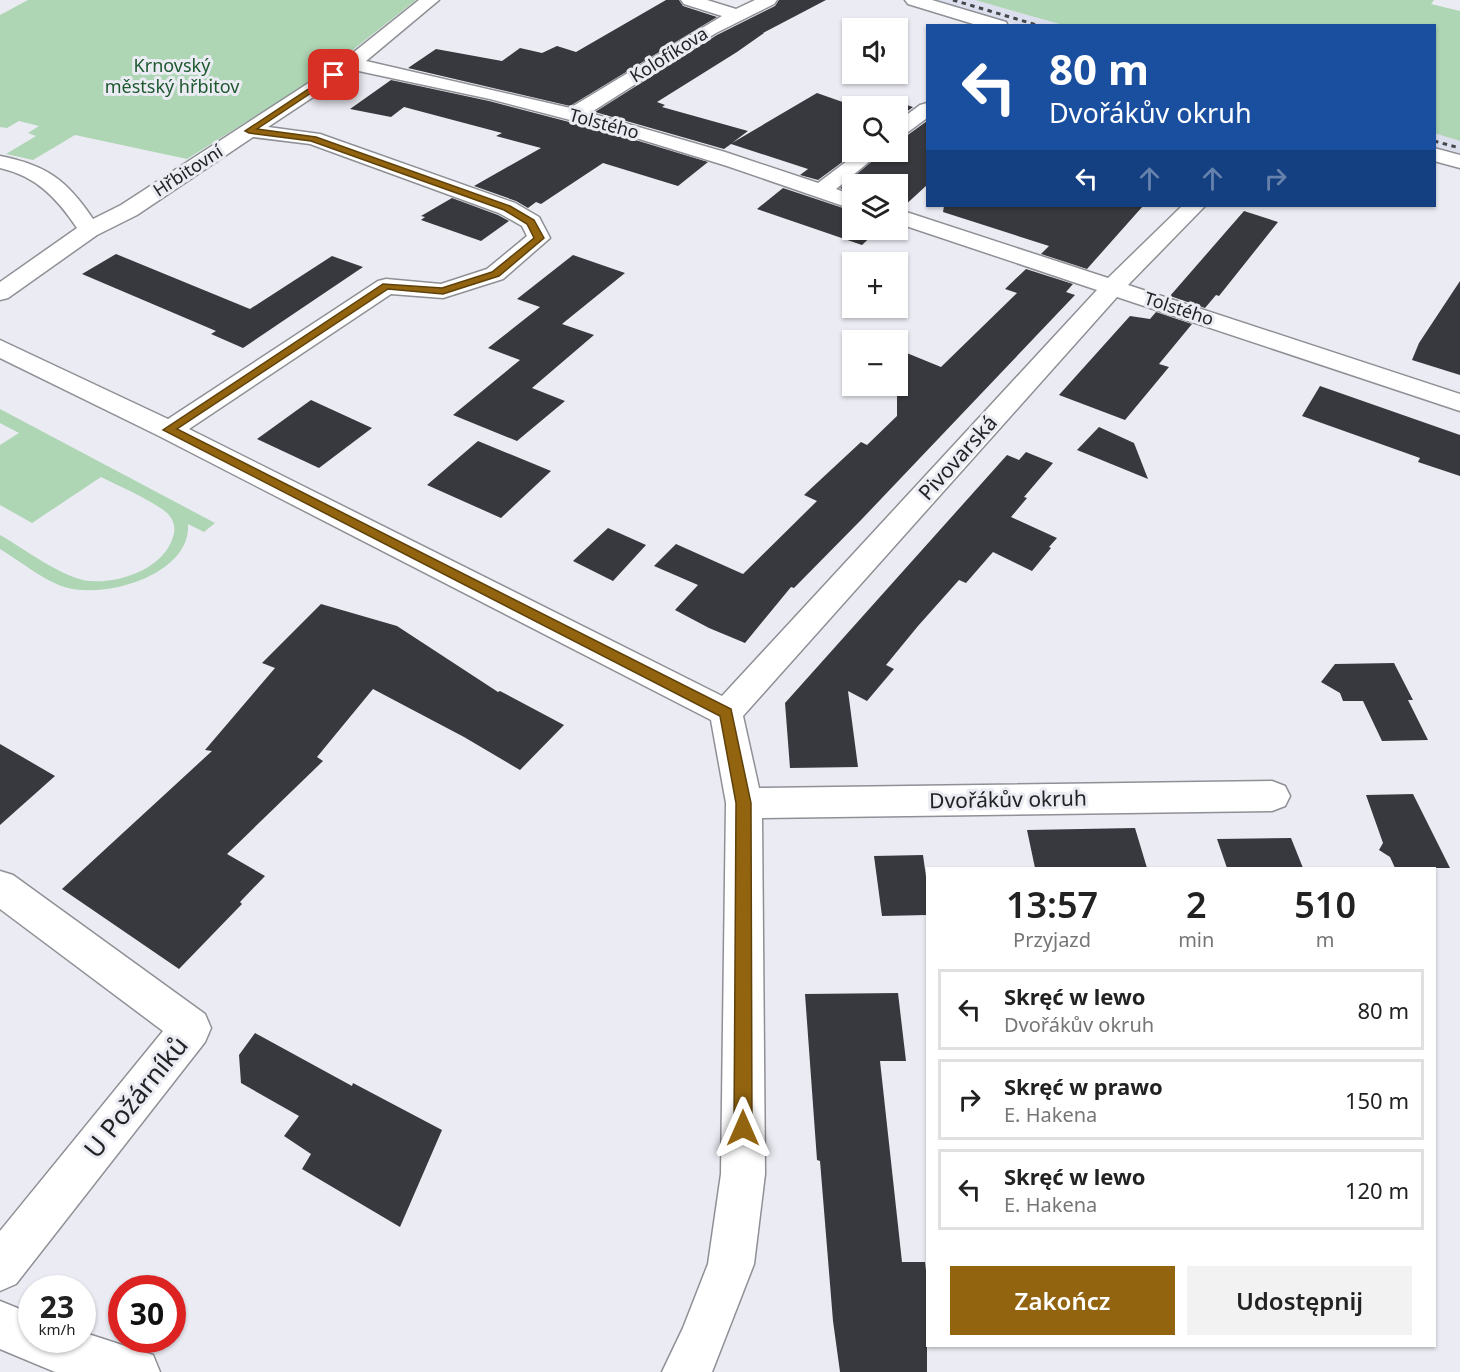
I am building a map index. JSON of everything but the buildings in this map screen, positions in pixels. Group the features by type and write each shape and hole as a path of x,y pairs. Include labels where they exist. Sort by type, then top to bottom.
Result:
{"street":[{"name":"Hřbitovní","path":"0,293 89,230 129,210 351,64 430,0"},
{"path":"690,0 738,16"},
{"name":"Kolofíkova","path":"572,115 710,29 768,0"},
{"path":"914,0 993,24"},
{"name":"Tolstého","path":"351,64 466,86 572,115 718,156 842,199"},
{"path":"908,123 926,110"},
{"path":"169,430 386,286 443,291 495,274 539,238 531,222 507,208 313,138 249,131"},
{"path":"1436,155 1460,162"},
{"path":"0,162 13,164 52,181 89,230"},
{"path":"820,191 858,162"},
{"name":"Pivovarská","path":"726,713 1113,287 1193,207"},
{"name":"Tolstého","path":"908,220 1460,403"},
{"path":"0,348 169,430 726,713 744,803 743,1174 731,1264 701,1342 686,1372"},
{"name":"Dvořákův okruh","path":"744,803 1272,796"},
{"name":"U Požárníků","path":"0,887 192,1028 0,1268"},
{"path":"0,1324 18,1332"},
{"path":"71,1353 136,1372"}],"shaded area":[{"path":"931,0 975,0 1059,24 1015,24"},
{"path":"1436,134 1460,141 1460,156 1436,149"}],"green space":[{"name":"Krnovský městský hřbitov","path":"28,0 416,0 321,75 187,159 75,135 33,160 6,154 36,136 28,133 39,126 19,121 7,128 0,127 0,15"},
{"path":"975,0 1434,0 1431,4 1460,11 1460,141 1436,134 1436,24 1059,24"},
{"path":"0,409 215,523 204,532 188,524 185,542 176,556 162,569 144,578 124,585 85,590 68,588 51,581 0,549 0,535 67,575 89,581 101,581 127,577 151,565 168,548 173,537 173,522 164,510 156,505 101,477 32,523 0,505 0,445 19,433 0,423"}],"railway":[{"path":"953,0 1033,24"},
{"path":"1436,142 1460,148"}],"route":[{"path":"334,75 249,131 313,138 507,208 531,222 539,238 495,274 443,291 386,286 169,430 726,713 744,803 743,1128"}]}
